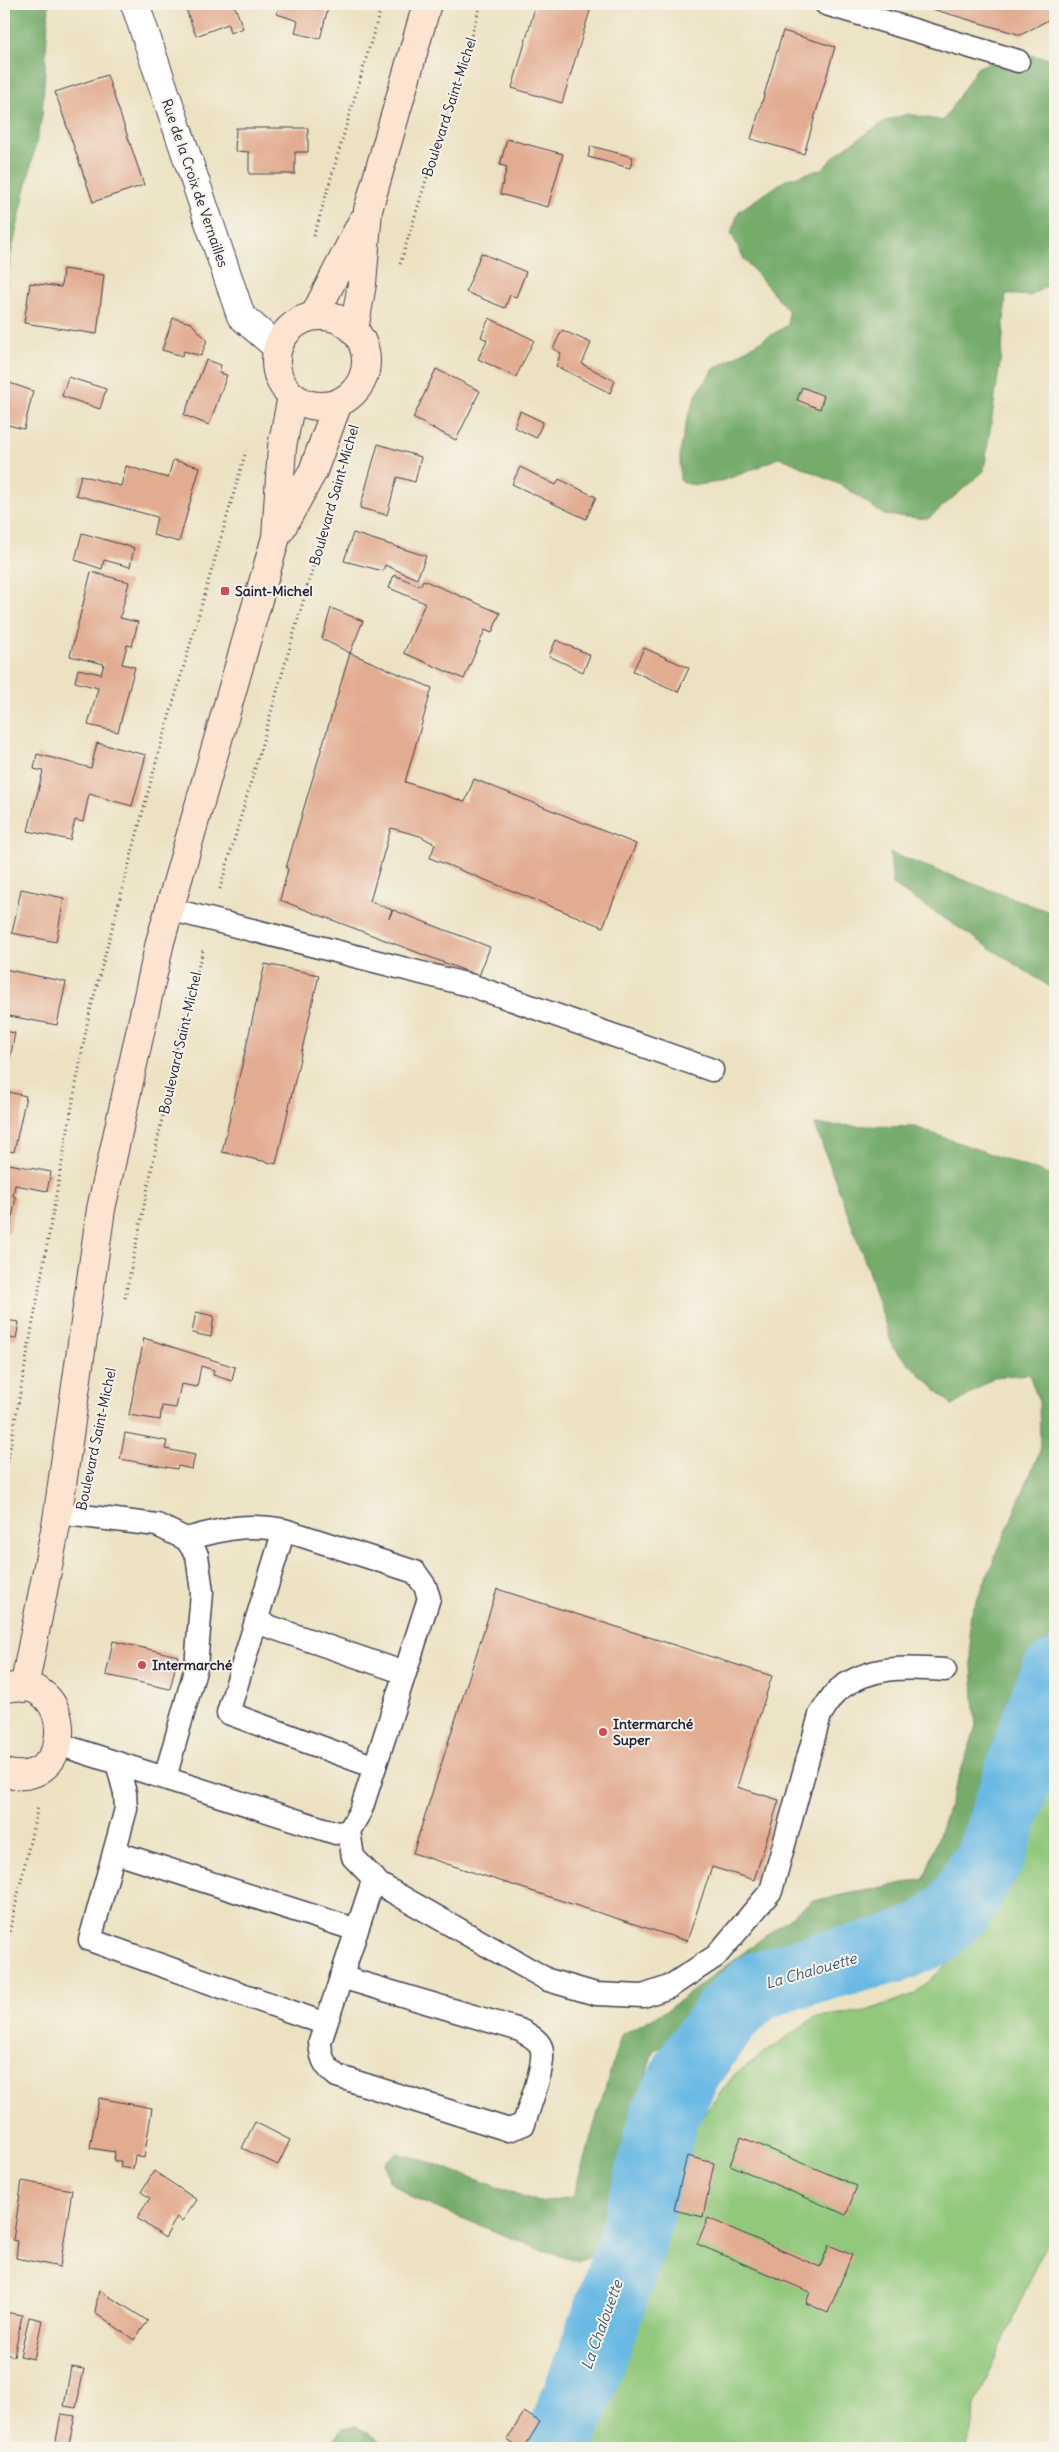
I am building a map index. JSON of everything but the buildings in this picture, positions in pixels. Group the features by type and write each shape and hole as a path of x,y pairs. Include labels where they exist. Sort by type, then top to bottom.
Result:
{"main road":[{"path":"314,316 368,210 427,4"},
{"path":"354,330 362,284 368,210"},
{"path":"314,316 336,319 354,330 364,349 366,362 364,374 351,395 338,403 314,406 302,403 292,396 279,381 275,359 277,347 284,334 295,324 314,316"},
{"name":"Boulevard Saint-Michel","path":"14,1688 58,1513 101,1209 169,909 276,537 282,447 292,396"},
{"name":"Boulevard Saint-Michel","path":"276,537 312,471 338,403"},
{"path":"4,1777 28,1774 53,1753 59,1723 51,1704 35,1691 14,1688"}],"street":[{"name":"Rue de la Croix de Vernailles","path":"135,4 241,316 277,347"}],"lane":[{"path":"826,4 1018,62"},
{"path":"169,909 473,986 712,1070"},
{"path":"58,1513 157,1525 186,1540 197,1555 202,1592 196,1658 165,1778"},
{"path":"186,1540 234,1527 264,1526 284,1530 415,1572 425,1586 429,1598 362,1810 349,1831 353,1857 379,1884 548,1980 596,1994 643,1996 669,1987 716,1956 771,1891 820,1715 837,1691 868,1674 906,1666 945,1670"},
{"path":"284,1530 228,1713 375,1767"},
{"path":"256,1622 405,1673"},
{"path":"53,1753 118,1763 336,1833 349,1831"},
{"path":"118,1763 125,1793 126,1809 90,1940 326,2024"},
{"path":"114,1852 357,1930"},
{"path":"342,1977 520,2030 536,2040 541,2046 543,2059 524,2124 509,2130 338,2076 326,2068 320,2056 320,2042 374,1878"}],"path":[{"path":"314,238 382,4"},
{"name":"Boulevard Saint-Michel","path":"397,273 481,4"},
{"path":"4,1482 88,1019 155,766 248,443"},
{"name":"Boulevard Saint-Michel","path":"125,1300 179,1036 326,520"},
{"path":"4,1956 53,1753"}],"green space":[{"path":"4,4 49,4 42,116 10,259 4,308"},
{"path":"1027,55 1055,59 1055,281 1030,296 1006,294 1002,349 984,471 928,519 884,515 845,487 780,457 744,473 715,482 701,485 689,484 680,480 680,452 687,419 698,391 714,369 788,325 788,310 744,259 731,233 739,211 787,179 822,169 839,152 885,121 908,114 943,121 977,68 996,59"},
{"path":"890,853 1055,914 1055,990 893,885"},
{"path":"815,1125 915,1127 1049,1175 1055,1167 1055,1624 990,1804 945,1906 908,1933 860,1945 738,1987 699,2024 653,2051 593,2256 579,2261 536,2248 412,2198 389,2181 385,2162 397,2153 421,2159 539,2202 573,2197 621,2035 667,2010 812,1901 924,1879 976,1727 969,1619 1040,1451 1039,1402 1029,1374 994,1377 953,1406 893,1348 865,1261"},
{"path":"1055,1745 1055,2228 1042,2251 977,2402 967,2448 586,2448 650,2294 680,2145 735,2074 815,2017 866,2011 915,1994 969,1944 999,1905"},
{"path":"356,2426 393,2448 336,2448 334,2441 342,2429"}],"waterway":[{"name":"La Chalouette","path":"557,2448 605,2321 631,2245 665,2115 689,2067 727,2014 758,1986 812,1969 894,1949 932,1933 960,1906 992,1853 1038,1717 1055,1675"}],"place":[{"name":"Saint-Michel","path":"225,591"},
{"name":"Intermarché","path":"142,1665"},
{"name":"Intermarché Super","path":"603,1732"}]}
